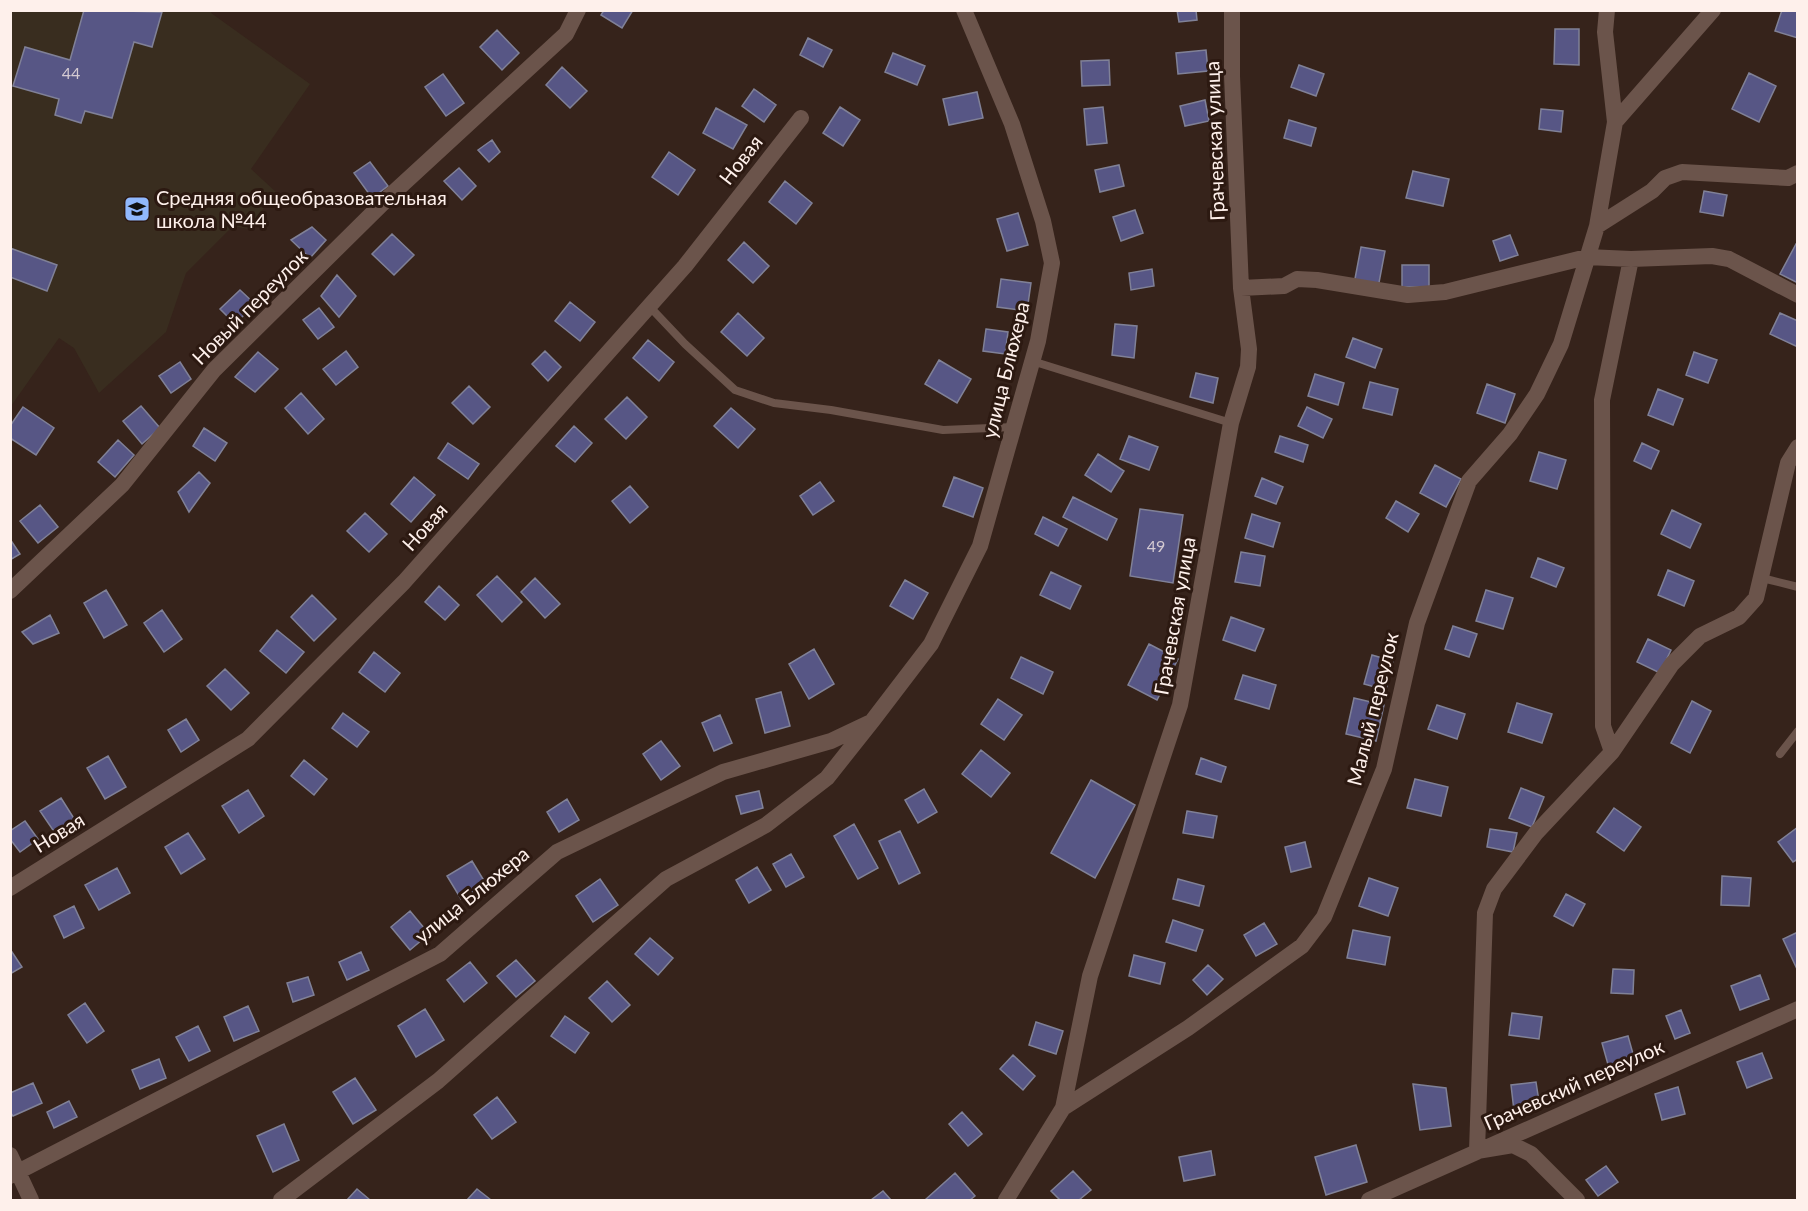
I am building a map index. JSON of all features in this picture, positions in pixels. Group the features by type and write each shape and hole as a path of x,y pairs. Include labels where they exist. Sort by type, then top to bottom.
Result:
{"street":[{"name":"Новый переулок","path":"10,591 122,484 214,370 392,194 566,34 578,10"},
{"name":"улица Блюхера","path":"281,1200 438,1081 666,879 766,825 827,778 931,644 980,546 1038,341 1052,264 1043,221 1012,124 964,10"},
{"name":"Грачевская улица","path":"1006,1200 1064,1108 1090,976 1180,705 1231,423 1248,368 1249,349 1241,288 1232,10"},
{"name":"Малый переулок","path":"1064,1108 1188,1028 1302,946 1324,917 1384,769 1417,623 1469,481 1510,434 1538,394 1561,345 1597,226 1615,122 1605,32 1607,10"},
{"path":"1615,122 1713,10"},
{"name":"Новая","path":"10,888 248,740 404,582 685,266 801,118"},
{"path":"1597,226 1652,191 1665,178 1682,172 1788,178 1797,173"},
{"path":"1241,288 1284,286 1297,279 1317,280 1408,296 1445,292 1587,257 1631,259 1712,256 1729,259 1797,295"},
{"path":"1612,752 1604,726 1602,400 1631,259"},
{"path":"1576,1200 1531,1154 1513,1145 1477,1151 1485,913 1494,889 1536,833 1612,752 1672,664 1700,636 1739,617 1756,598 1788,463 1797,447"},
{"name":"улица Блюхера","path":"15,1173 440,954 557,852 723,772 831,741 873,720"},
{"name":"Грачевский переулок","path":"1369,1200 1797,1009"},
{"path":"10,1155 15,1173 31,1200"}],"lane":[{"path":"649,306 685,345 735,390 774,403 831,410 943,430 1015,427"},
{"path":"1031,361 1231,423"},
{"path":"1762,578 1797,587"},
{"path":"1780,754 1797,731"}],"shaded area":[{"name":"Средняя общеобразовательная школа №44","path":"11,11 212,11 211,13 310,84 251,169 276,192 248,229 233,226 186,273 166,332 99,393 74,348 59,338 11,406"}],"building":[{"path":"84,10 162,12 152,47 134,42 112,118 85,111 81,123 55,115 59,99 13,86 25,47 70,60"},
{"path":"604,10 633,10 622,28 601,15"},
{"path":"1177,10 1196,10 1197,20 1179,22"},
{"path":"1782,10 1798,10 1798,38 1775,31"},
{"path":"1555,29 1579,29 1579,65 1554,64"},
{"path":"497,30 519,53 502,70 480,47"},
{"path":"808,38 832,50 823,67 800,55"},
{"path":"1206,50 1208,71 1178,74 1176,53"},
{"path":"893,53 925,66 917,85 885,72"},
{"path":"1109,60 1110,85 1082,86 1081,61"},
{"path":"1299,65 1324,74 1316,96 1291,87"},
{"path":"562,67 587,91 570,108 546,85"},
{"path":"1749,73 1776,86 1759,122 1732,109"},
{"path":"443,74 464,103 446,116 425,87"},
{"path":"754,89 776,105 764,122 742,106"},
{"path":"977,92 983,118 949,125 943,99"},
{"path":"1205,100 1209,121 1185,126 1180,106"},
{"path":"840,107 860,120 843,146 823,133"},
{"path":"1103,107 1107,143 1087,145 1084,109"},
{"path":"716,108 747,125 733,149 703,133"},
{"path":"1541,109 1563,111 1561,132 1539,129"},
{"path":"1289,120 1316,128 1311,146 1284,138"},
{"path":"492,140 500,152 489,162 478,150"},
{"path":"669,152 695,170 678,195 652,177"},
{"path":"370,162 388,186 372,198 354,173"},
{"path":"1119,165 1124,186 1100,192 1095,170"},
{"path":"459,168 476,186 462,200 444,181"},
{"path":"1413,171 1449,179 1443,206 1406,198"},
{"path":"785,181 812,203 796,224 769,202"},
{"path":"1704,191 1727,195 1723,216 1700,212"},
{"path":"1135,210 1143,233 1121,241 1113,217"},
{"path":"1018,213 1028,245 1007,251 997,219"},
{"path":"312,227 326,240 310,258 291,240"},
{"path":"392,234 414,255 394,275 372,254"},
{"path":"1510,235 1518,255 1500,261 1493,241"},
{"path":"744,242 769,266 753,283 728,260"},
{"path":"1796,244 1798,245 1798,283 1780,274"},
{"path":"1361,247 1385,251 1378,288 1354,284"},
{"path":"10,248 57,265 47,291 10,277"},
{"path":"1402,265 1429,265 1429,287 1402,287"},
{"path":"1152,269 1154,286 1131,290 1129,273"},
{"path":"337,275 356,296 339,317 321,296"},
{"path":"1001,279 1031,283 1027,311 997,307"},
{"path":"240,290 255,304 235,324 220,309"},
{"path":"570,302 595,322 580,341 555,321"},
{"path":"319,308 334,327 318,339 303,320"},
{"path":"738,313 764,338 747,356 721,332"},
{"path":"1780,313 1798,321 1798,347 1770,334"},
{"path":"1115,324 1137,326 1134,358 1112,355"},
{"path":"986,329 1008,332 1005,354 983,351"},
{"path":"1353,338 1382,349 1375,368 1346,357"},
{"path":"648,340 674,362 659,381 633,358"},
{"path":"346,351 358,367 336,385 323,369"},
{"path":"545,351 561,367 548,381 532,364"},
{"path":"258,352 278,369 255,392 235,377"},
{"path":"1694,352 1717,360 1708,383 1686,375"},
{"path":"939,360 971,379 957,403 925,384"},
{"path":"180,362 191,379 171,393 159,376"},
{"path":"1196,373 1218,378 1213,403 1190,397"},
{"path":"1315,374 1344,383 1338,405 1308,396"},
{"path":"1370,382 1398,389 1392,415 1363,408"},
{"path":"1487,384 1515,394 1505,423 1477,413"},
{"path":"469,386 490,407 473,424 452,403"},
{"path":"1658,389 1683,399 1673,425 1648,415"},
{"path":"301,393 324,419 308,434 285,408"},
{"path":"627,397 647,417 626,439 605,419"},
{"path":"141,406 160,428 142,444 123,421"},
{"path":"23,407 54,428 36,455 10,438 10,426"},
{"path":"1307,407 1332,419 1323,438 1298,426"},
{"path":"731,408 755,429 738,448 714,426"},
{"path":"574,426 592,443 575,462 556,446"},
{"path":"204,428 227,443 215,461 193,446"},
{"path":"1129,436 1158,447 1149,470 1120,459"},
{"path":"1280,436 1308,445 1303,462 1275,452"},
{"path":"118,440 134,455 115,477 98,462"},
{"path":"448,443 479,464 468,479 438,458"},
{"path":"1642,443 1659,451 1651,469 1634,461"},
{"path":"1539,452 1566,460 1557,489 1530,481"},
{"path":"1098,454 1124,471 1111,492 1085,475"},
{"path":"1435,465 1461,479 1446,507 1420,493"},
{"path":"199,472 210,483 189,512 178,492"},
{"path":"414,477 435,495 411,522 391,504"},
{"path":"954,477 983,488 973,517 943,506"},
{"path":"1262,478 1283,487 1276,504 1255,496"},
{"path":"820,482 834,501 813,515 800,496"},
{"path":"630,486 648,507 630,523 612,501"},
{"path":"1073,497 1117,519 1107,540 1063,517"},
{"path":"1396,501 1419,514 1408,532 1386,518"},
{"path":"40,505 58,527 38,543 20,521"},
{"path":"1140,509 1183,515 1173,583 1130,576"},
{"path":"1672,510 1701,524 1690,548 1661,534"},
{"path":"365,513 387,534 369,552 347,531"},
{"path":"1252,514 1280,523 1273,547 1245,538"},
{"path":"1043,517 1067,529 1058,546 1035,534"},
{"path":"10,539 20,554 10,560"},
{"path":"1241,552 1265,556 1260,586 1235,582"},
{"path":"1538,558 1564,568 1556,587 1531,577"},
{"path":"1668,570 1694,581 1684,606 1658,595"},
{"path":"1051,572 1081,586 1070,609 1040,595"},
{"path":"497,576 522,602 502,622 477,595"},
{"path":"535,578 560,604 545,618 521,592"},
{"path":"905,580 928,593 913,619 890,606"},
{"path":"439,586 459,605 445,620 425,602"},
{"path":"106,590 127,625 104,638 84,603"},
{"path":"1486,590 1513,598 1503,629 1476,621"},
{"path":"312,595 336,619 314,641 291,617"},
{"path":"162,610 182,639 164,652 144,623"},
{"path":"50,615 59,633 33,644 22,632"},
{"path":"1231,617 1264,629 1255,651 1223,640"},
{"path":"1453,626 1477,634 1469,657 1445,649"},
{"path":"277,630 304,652 286,673 260,651"},
{"path":"1648,639 1671,650 1660,673 1637,662"},
{"path":"1149,644 1178,659 1157,700 1128,685"},
{"path":"814,649 834,684 809,699 789,664"},
{"path":"374,652 400,673 385,692 359,672"},
{"path":"1372,655 1393,661 1386,690 1364,684"},
{"path":"1021,657 1053,672 1043,694 1011,678"},
{"path":"225,669 249,693 231,710 207,686"},
{"path":"1243,675 1276,685 1269,709 1235,699"},
{"path":"781,692 790,726 765,733 756,699"},
{"path":"1354,698 1384,705 1376,741 1346,734"},
{"path":"998,699 1022,715 1004,740 981,724"},
{"path":"1692,701 1711,711 1690,753 1671,743"},
{"path":"1517,703 1552,714 1542,743 1508,732"},
{"path":"1437,705 1465,714 1457,739 1428,729"},
{"path":"343,713 369,732 357,747 332,728"},
{"path":"720,715 732,743 714,751 702,723"},
{"path":"186,719 199,740 181,752 168,730"},
{"path":"661,741 680,766 661,780 643,754"},
{"path":"981,750 1010,773 991,797 962,774"},
{"path":"108,756 126,787 105,799 87,768"},
{"path":"1201,758 1226,767 1221,782 1196,774"},
{"path":"304,760 327,779 314,795 291,776"},
{"path":"1415,779 1448,787 1441,816 1407,808"},
{"path":"1091,780 1135,805 1095,878 1051,853"},
{"path":"1521,788 1544,797 1532,827 1509,818"},
{"path":"924,789 937,812 918,823 905,800"},
{"path":"248,790 264,816 239,833 222,806"},
{"path":"759,791 763,808 741,814 736,796"},
{"path":"61,798 75,820 55,833 40,811"},
{"path":"567,799 579,820 559,832 547,812"},
{"path":"1614,808 1641,827 1624,851 1597,832"},
{"path":"1187,811 1217,816 1213,838 1183,833"},
{"path":"25,821 38,839 20,852 10,839 10,831"},
{"path":"854,824 878,868 858,879 834,836"},
{"path":"1798,827 1798,859 1793,862 1778,842"},
{"path":"1490,829 1517,833 1513,852 1487,847"},
{"path":"900,831 920,873 899,884 879,841"},
{"path":"188,833 205,859 181,874 165,847"},
{"path":"1305,842 1311,867 1291,872 1285,847"},
{"path":"791,854 804,877 786,887 773,864"},
{"path":"472,861 486,884 461,899 447,876"},
{"path":"757,867 771,890 749,903 736,880"},
{"path":"117,868 130,893 99,910 85,885"},
{"path":"1722,876 1751,878 1749,906 1721,905"},
{"path":"1369,878 1398,888 1388,916 1359,906"},
{"path":"600,879 618,905 593,922 576,896"},
{"path":"1178,879 1204,886 1199,906 1173,899"},
{"path":"1566,894 1585,904 1573,926 1554,916"},
{"path":"74,906 84,928 64,938 54,916"},
{"path":"410,911 429,934 410,950 391,927"},
{"path":"1173,920 1203,930 1196,951 1166,942"},
{"path":"1264,923 1277,944 1256,956 1244,935"},
{"path":"1353,930 1390,937 1385,965 1347,958"},
{"path":"1798,932 1798,969 1797,969 1783,939"},
{"path":"650,938 673,958 658,975 635,954"},
{"path":"10,949 22,967 10,974"},
{"path":"361,952 369,970 347,980 339,962"},
{"path":"1134,955 1165,963 1160,984 1129,976"},
{"path":"516,960 535,981 516,997 497,976"},
{"path":"470,962 487,983 464,1002 447,980"},
{"path":"1208,965 1223,979 1207,995 1193,980"},
{"path":"1613,969 1634,970 1633,994 1611,993"},
{"path":"1760,975 1769,999 1740,1010 1731,986"},
{"path":"308,977 314,995 293,1002 287,983"},
{"path":"607,981 630,1005 612,1022 589,998"},
{"path":"85,1003 104,1031 87,1043 68,1015"},
{"path":"248,1006 259,1031 234,1041 224,1017"},
{"path":"425,1009 444,1040 416,1057 398,1026"},
{"path":"1681,1010 1690,1033 1675,1039 1666,1016"},
{"path":"1512,1013 1542,1017 1539,1039 1509,1035"},
{"path":"565,1016 589,1033 575,1053 551,1036"},
{"path":"1036,1022 1063,1031 1056,1054 1029,1045"},
{"path":"198,1026 210,1051 189,1061 176,1037"},
{"path":"1628,1036 1635,1061 1609,1068 1602,1043"},
{"path":"1762,1053 1772,1078 1747,1088 1737,1062"},
{"path":"1013,1055 1035,1076 1023,1090 1000,1069"},
{"path":"159,1059 166,1078 140,1089 132,1070"},
{"path":"355,1078 376,1110 353,1124 333,1092"},
{"path":"1536,1082 1540,1108 1514,1111 1511,1085"},
{"path":"33,1083 42,1103 13,1116 10,1112 10,1093"},
{"path":"1413,1084 1446,1088 1451,1126 1420,1130"},
{"path":"1678,1087 1685,1114 1662,1120 1655,1094"},
{"path":"497,1097 516,1122 492,1139 474,1115"},
{"path":"69,1101 77,1117 54,1128 47,1112"},
{"path":"962,1112 982,1134 968,1146 949,1124"},
{"path":"284,1124 299,1160 273,1172 257,1136"},
{"path":"1356,1145 1367,1182 1326,1195 1315,1157"},
{"path":"1211,1151 1215,1175 1184,1181 1179,1157"},
{"path":"1606,1166 1618,1182 1598,1196 1586,1180"},
{"path":"1073,1171 1091,1190 1079,1200 1060,1200 1051,1191"},
{"path":"955,1173 975,1196 970,1200 925,1200"},
{"path":"357,1189 370,1200 347,1200"},
{"path":"477,1189 491,1200 467,1200"},
{"path":"883,1191 891,1200 871,1200"}],"place":[{"name":"Средняя общеобразовательная школа №44","path":"137,209"}]}
